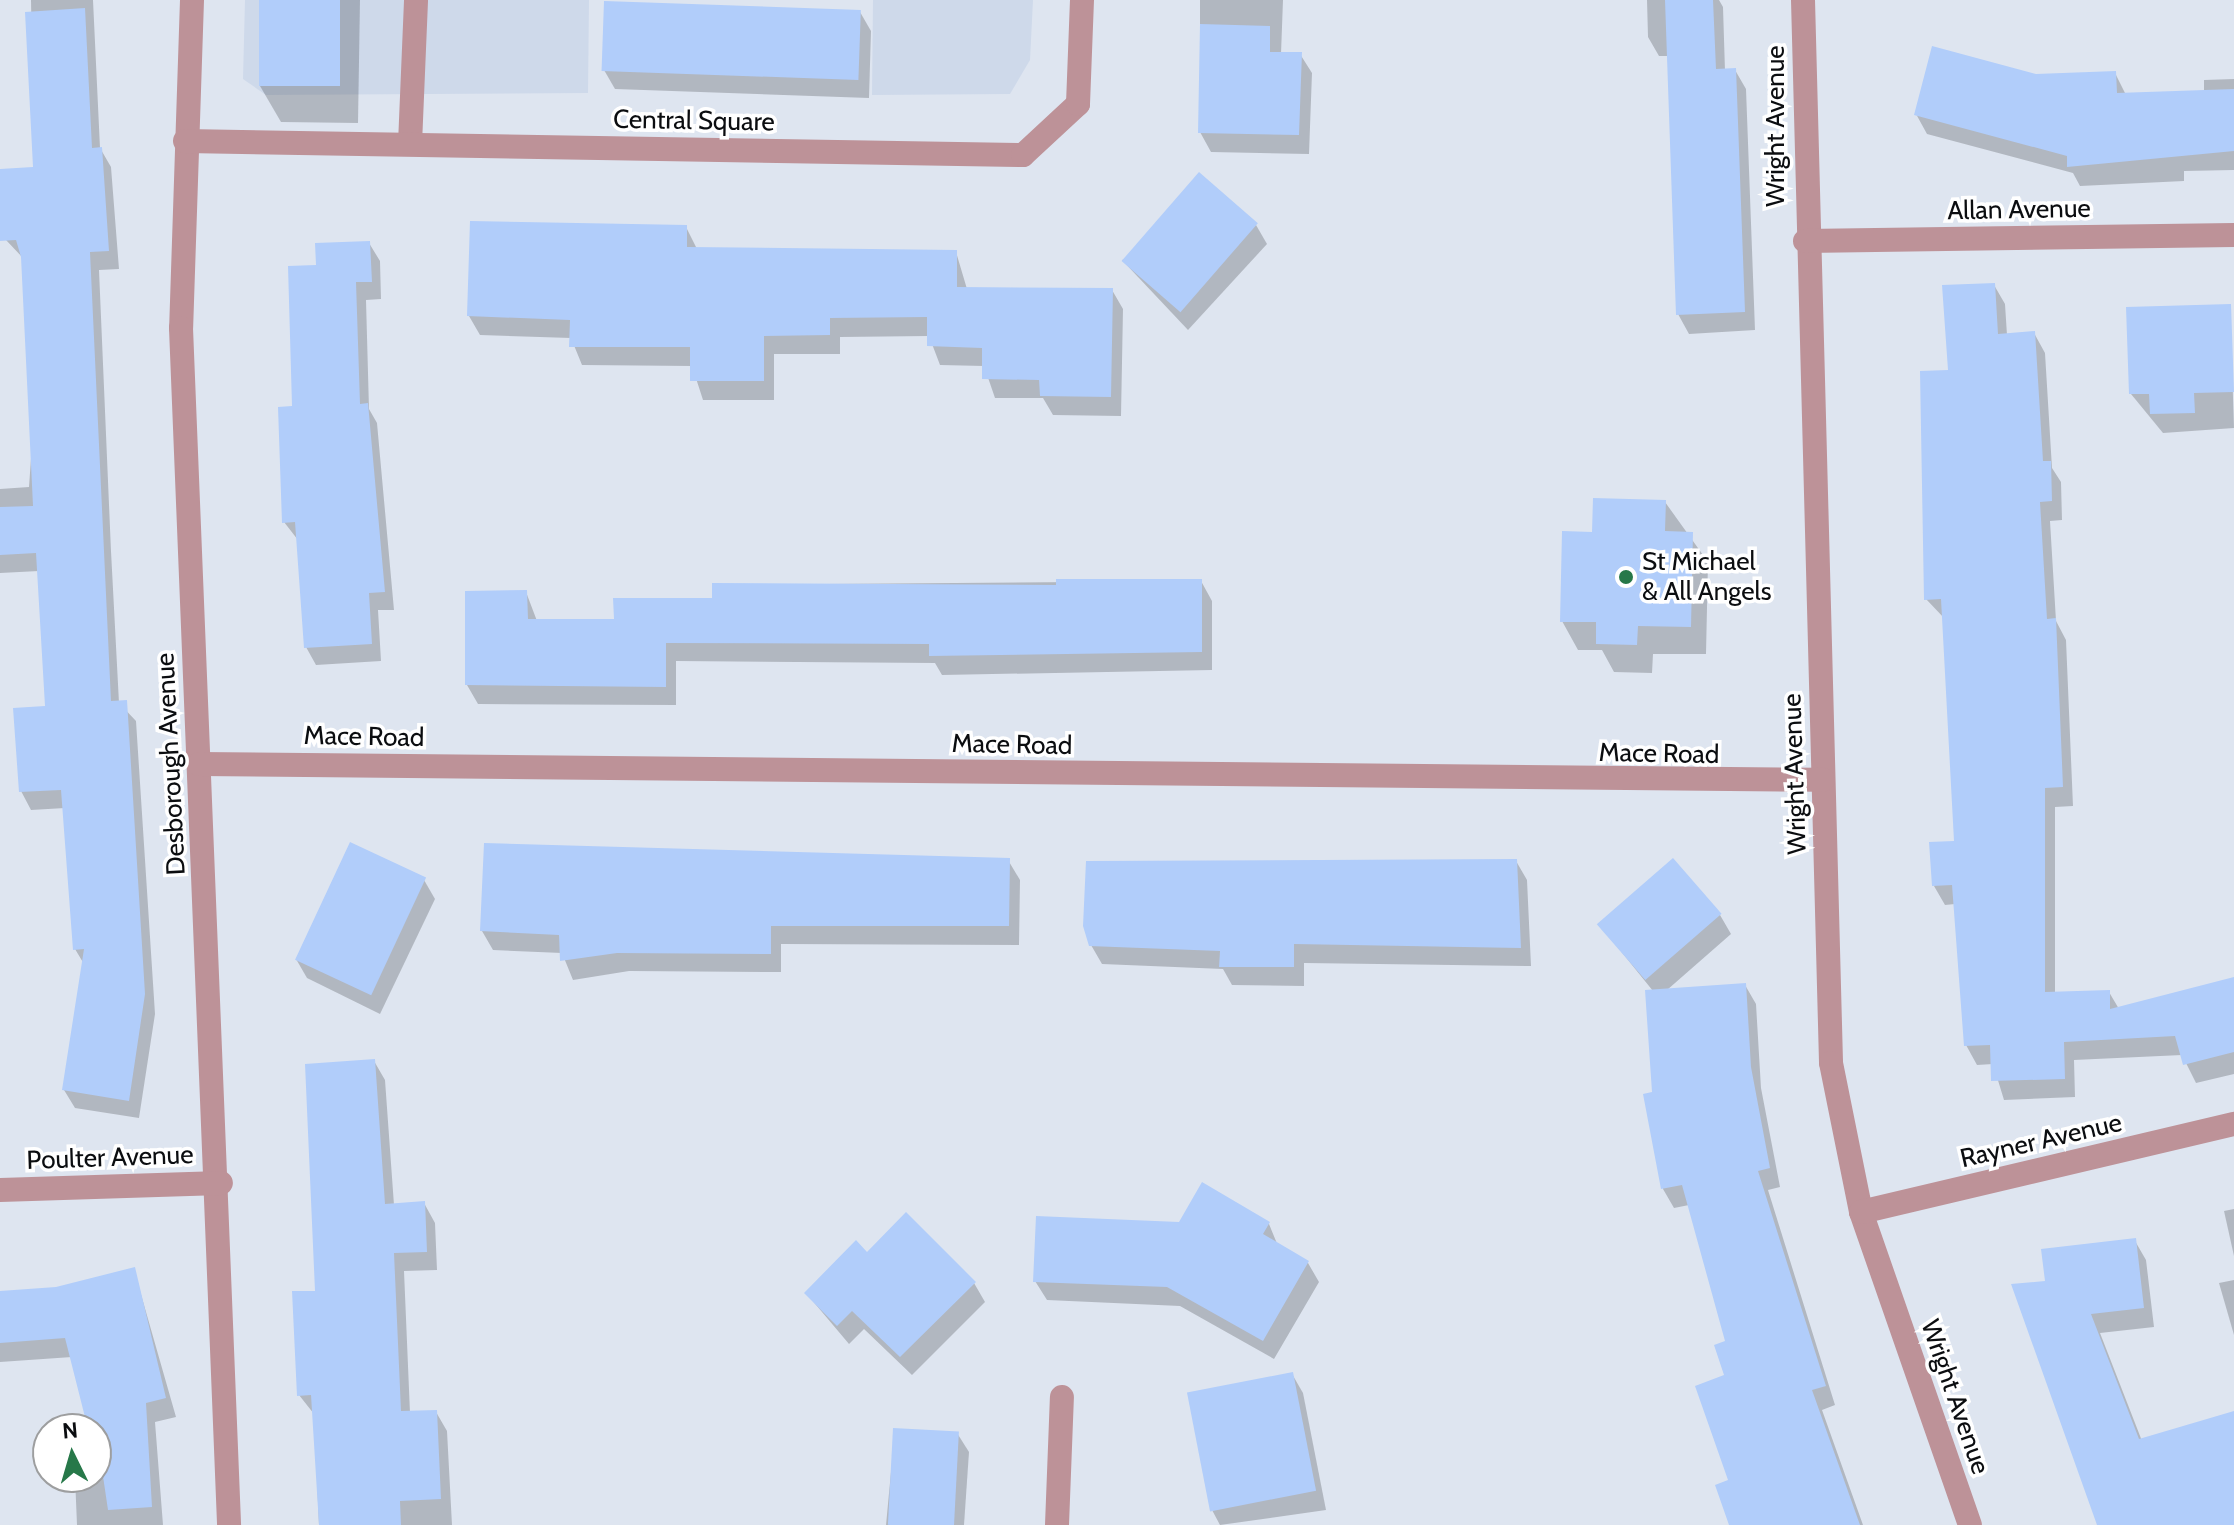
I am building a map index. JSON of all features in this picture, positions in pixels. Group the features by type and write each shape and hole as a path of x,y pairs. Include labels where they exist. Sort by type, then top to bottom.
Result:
{"street":[{"name":"Desborough Avenue","path":"192,0 181,328 221,1183 229,1525"},
{"path":"410,144 416,0"},
{"name":"Central Square","path":"185,141 1023,155 1078,104 1082,0"},
{"name":"Wright Avenue","path":"1803,0 1805,241 1831,1063 1861,1212 1970,1525"},
{"name":"Allan Avenue","path":"1805,241 2234,235"},
{"name":"Mace Road","path":"199,764 1823,780"},
{"name":"Rayner Avenue","path":"1861,1212 2234,1124"},
{"name":"Poulter Avenue","path":"0,1190 221,1183"},
{"path":"1057,1525 1062,1397"}],"shaded area":[{"path":"245,0 589,0 588,93 266,95 243,79"},
{"path":"873,0 1033,0 1030,60 1010,94 872,95"}],"building":[{"path":"259,0 340,0 340,86 259,86"},
{"path":"1665,0 1713,0 1716,69 1736,68 1745,312 1676,315"},
{"path":"604,1 861,10 858,80 602,71"},
{"path":"85,8 92,148 102,147 109,251 90,252 111,701 127,700 145,994 129,1101 62,1090 84,949 73,950 61,790 19,792 13,708 45,706 36,553 0,555 0,507 33,506 21,257 16,240 0,241 0,169 33,167 25,12"},
{"path":"1200,24 1270,26 1270,52 1302,52 1299,135 1198,133"},
{"path":"1932,46 2036,74 2116,71 2117,93 2234,89 2234,151 2067,167 2067,156 1914,115"},
{"path":"1199,172 1258,223 1180,312 1122,261"},
{"path":"470,221 687,225 687,247 957,250 957,287 1113,288 1111,397 1040,396 1039,380 982,379 982,348 927,346 927,317 830,318 830,335 764,336 764,381 690,381 690,347 569,347 570,320 467,316"},
{"path":"370,241 372,282 356,282 360,404 368,403 385,592 369,593 372,644 304,648 295,522 282,523 278,407 292,406 288,266 316,265 315,243"},
{"path":"1995,283 1998,334 2035,331 2043,461 2051,461 2052,501 2040,502 2047,619 2056,618 2063,787 2045,788 2045,992 2110,990 2110,1009 2234,977 2234,1052 2183,1065 2175,1036 2064,1042 2065,1079 1991,1081 1990,1045 1964,1046 1952,885 1932,886 1929,842 1954,841 1941,599 1924,600 1920,371 1948,370 1942,285"},
{"path":"2231,304 2234,392 2194,393 2195,413 2150,414 2149,394 2129,394 2126,307"},
{"name":"St Michael & All Angels","path":"1593,498 1666,500 1665,531 1693,532 1691,627 1638,626 1637,645 1596,644 1596,622 1560,622 1562,531 1592,532"},
{"path":"1056,579 1202,579 1202,652 929,656 929,644 666,643 666,687 465,685 465,591 527,590 528,619 614,619 613,598 712,598 712,583 1056,585"},
{"path":"350,842 426,877 371,995 295,960"},
{"path":"484,843 1010,858 1009,926 771,926 771,954 617,953 560,961 559,935 480,931"},
{"path":"1673,858 1722,914 1645,980 1597,924"},
{"path":"1517,859 1521,948 1294,944 1294,967 1219,967 1220,951 1089,946 1083,926 1086,861"},
{"path":"1746,983 1751,1067 1770,1168 1758,1171 1826,1386 1812,1390 1860,1525 1729,1525 1715,1485 1728,1480 1695,1386 1724,1375 1714,1345 1725,1341 1682,1185 1661,1189 1643,1094 1652,1092 1645,990"},
{"path":"375,1059 385,1204 425,1201 427,1252 394,1253 401,1411 437,1410 441,1499 400,1501 401,1525 319,1525 311,1395 297,1396 292,1291 315,1291 305,1064"},
{"path":"1202,1182 1270,1222 1263,1234 1309,1261 1263,1341 1167,1287 1033,1282 1036,1216 1179,1222"},
{"path":"906,1212 976,1282 900,1357 852,1311 837,1326 804,1293 856,1240 867,1252"},
{"path":"2136,1238 2144,1308 2091,1314 2139,1439 2234,1411 2234,1525 2097,1525 2011,1284 2045,1281 2041,1249"},
{"path":"135,1267 166,1398 146,1403 152,1507 108,1510 105,1493 112,1493 112,1413 84,1413 65,1338 0,1343 0,1291 56,1287"},
{"path":"1293,1372 1316,1491 1210,1511 1187,1393"},
{"path":"893,1428 959,1431 954,1525 888,1525"}],"place":[{"name":"St Michael & All Angels","path":"1626,577"}]}
